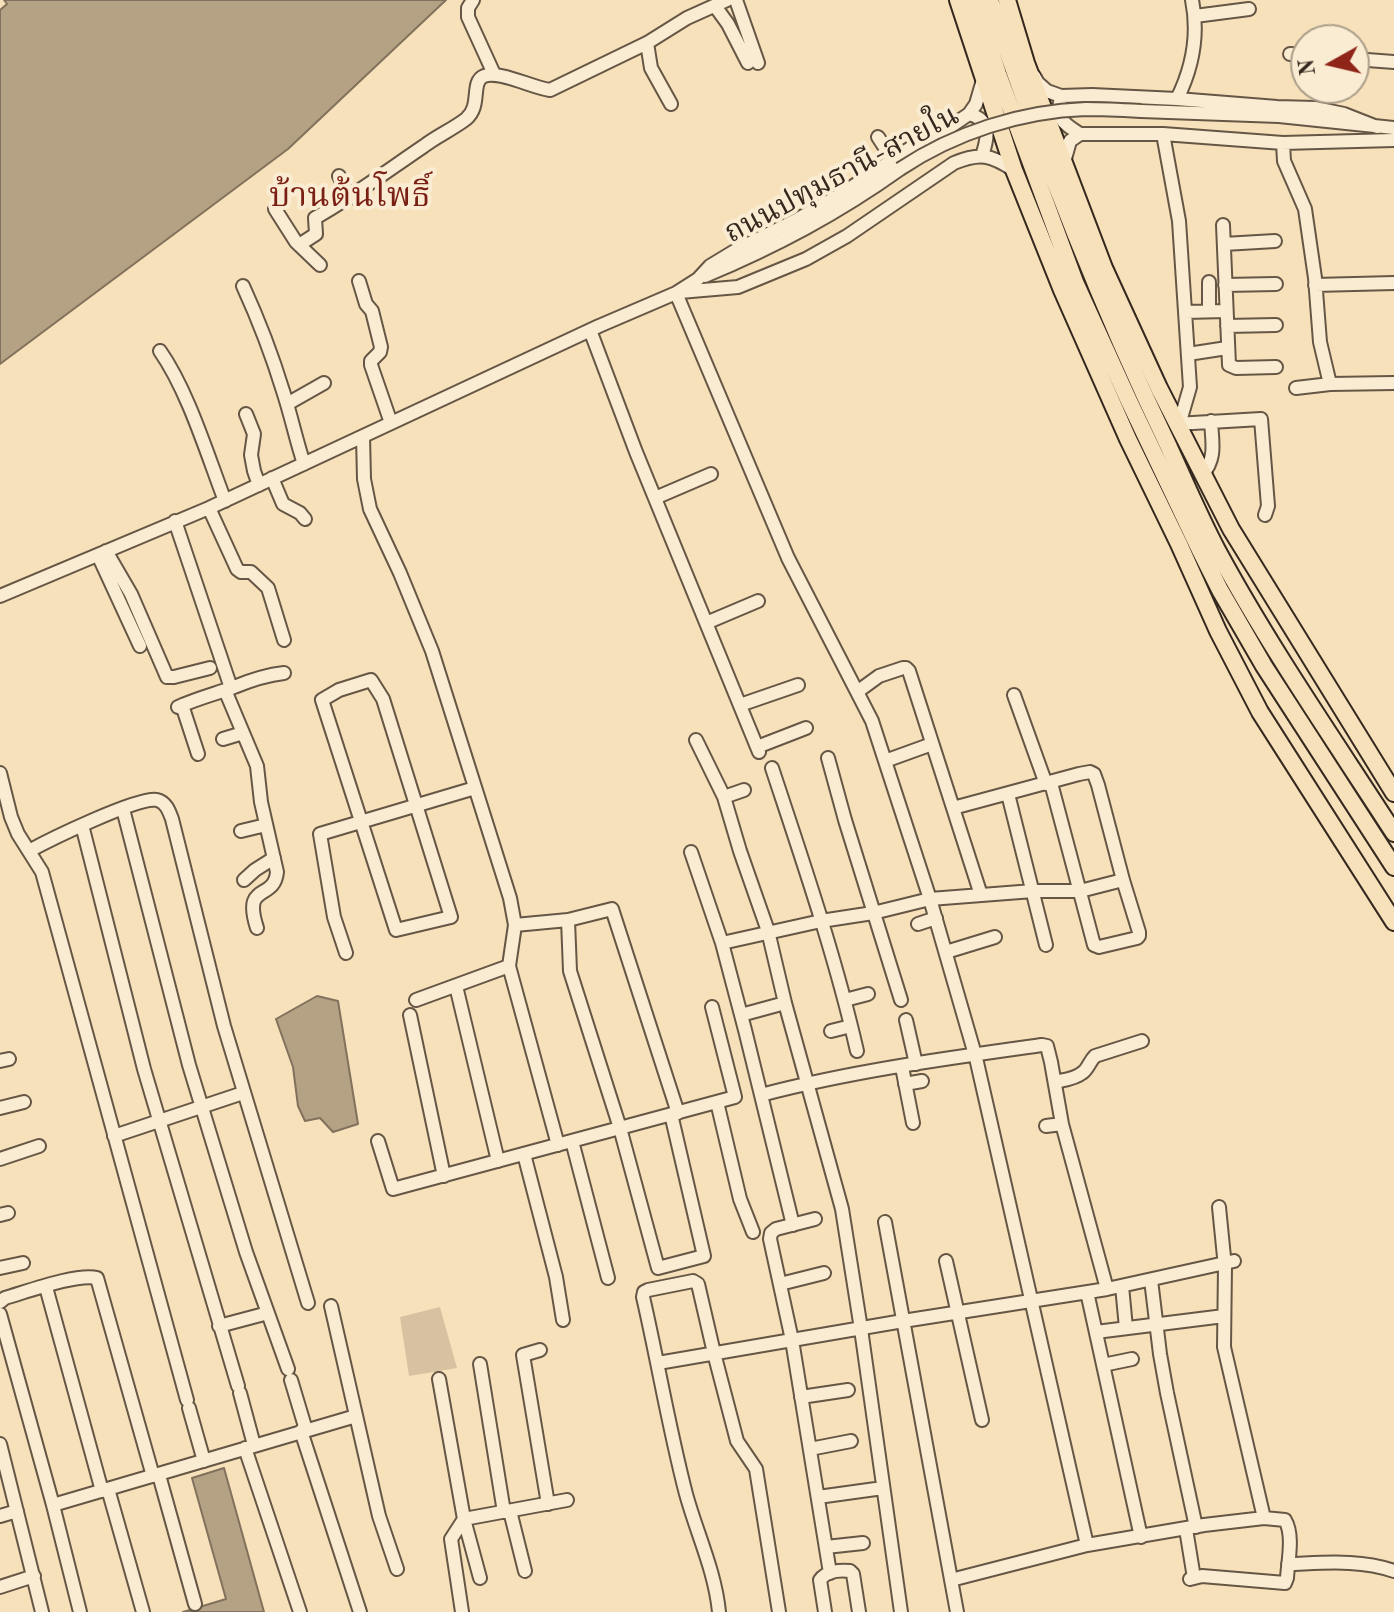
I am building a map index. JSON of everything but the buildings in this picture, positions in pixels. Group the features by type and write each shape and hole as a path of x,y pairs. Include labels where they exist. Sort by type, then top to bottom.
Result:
{"main road":[{"path":"958,0 1014,170 1062,290 1128,439 1200,550 1309,702 1394,833"},
{"path":"966,0 973,46"},
{"path":"974,0 1075,282 1200,550 1271,676 1394,867"},
{"path":"990,0 1048,168 1090,274 1149,406 1200,550 1218,631 1260,712 1394,922"},
{"path":"999,0 1015,33 1104,268 1176,424 1237,539 1394,793"},
{"path":"1007,0 1015,33"},
{"path":"1146,362 1149,406"},
{"path":"1128,439 1153,451"}],"street":[{"path":"473,0 468,8 468,17 494,74"},
{"path":"299,245 316,234 315,218 350,198 468,118 476,104 481,77 494,74 550,90 721,3 728,24 753,63 736,0"},
{"path":"1177,99 1192,63 1195,16 1192,0"},
{"path":"1195,16 1249,9"},
{"path":"647,43 651,68 671,104"},
{"path":"1370,60 1394,62"},
{"path":"1026,63 1038,83 1047,91 1061,96 1177,99 1315,108 1344,114 1377,127"},
{"path":"878,137 897,164 918,143 944,131 969,114 976,104 983,80"},
{"path":"1061,96 1057,111 1060,119 1080,134 1163,134 1283,143 1394,140"},
{"name":"ถนนปทุมธานี-สายใน","path":"698,279 804,230 859,197 868,184 897,164 952,140 1034,115 1083,109 1141,111 1279,116 1394,128"},
{"path":"969,114 982,120 987,131 982,156"},
{"path":"1064,163 1070,141 1080,134"},
{"path":"1163,134 1179,221 1190,387 1181,418 1176,424"},
{"path":"1283,143 1284,161 1305,209 1320,342 1330,384"},
{"path":"676,293 738,287 821,251 954,163 973,156 999,160 1014,170"},
{"path":"339,176 350,198"},
{"path":"0,596 225,501 590,330 676,293 738,249 840,195 868,184"},
{"path":"275,209 299,245 320,265"},
{"path":"1223,225 1229,365 1236,368 1276,367"},
{"path":"1224,244 1275,241"},
{"path":"359,281 366,304 372,311 381,347 371,365 391,423"},
{"path":"1209,282 1209,311"},
{"path":"1315,285 1394,283"},
{"path":"1225,285 1276,284"},
{"path":"243,286 260,324 304,464"},
{"path":"676,293 788,558 872,721 936,918 975,1055 1087,1545"},
{"path":"1185,312 1226,311"},
{"path":"1227,326 1276,325"},
{"path":"590,330 758,750 806,728"},
{"path":"1188,354 1227,348"},
{"path":"160,351 183,395 225,501"},
{"path":"287,404 324,383"},
{"path":"1296,388 1394,383"},
{"path":"246,414 254,434 251,455 259,485"},
{"path":"1176,424 1261,419 1268,506 1265,515"},
{"path":"1202,475 1210,465 1212,453 1211,421"},
{"path":"363,436 364,479 370,509 432,651 510,898 515,925 509,966 558,1145"},
{"path":"655,498 711,474"},
{"path":"272,478 283,504 305,519"},
{"path":"209,508 237,569 251,572 268,588 284,640"},
{"path":"175,521 228,689 257,766 277,878 252,903 257,928"},
{"path":"102,553 140,646"},
{"path":"102,553 131,594 167,677 210,668"},
{"path":"706,623 758,601"},
{"path":"857,692 879,676 906,668 909,671 981,895"},
{"path":"198,754 180,706 253,679 284,673"},
{"path":"371,680 383,699 451,917 396,930 362,822 322,700 339,690 371,680"},
{"path":"740,705 798,685"},
{"path":"953,808 1048,784 1090,772 1094,774 1139,936 1099,947 1094,945 1048,784 1014,695"},
{"path":"223,739 243,733"},
{"path":"696,740 724,797 768,931 842,1209 901,1612"},
{"path":"885,761 932,744"},
{"path":"828,758 901,1000"},
{"path":"772,768 803,860 857,1051"},
{"path":"0,773 18,834 42,872 204,1461"},
{"path":"346,953 334,917 320,834 475,788"},
{"path":"724,797 744,790"},
{"path":"1008,794 1046,945"},
{"path":"29,851 82,825 152,800 158,800 169,810 224,1026 308,1303"},
{"path":"123,809 172,1006 246,1252 289,1375 360,1612"},
{"path":"82,825 144,1069 239,1390 249,1447 300,1612"},
{"path":"241,831 266,825"},
{"path":"691,852 722,943 793,1225"},
{"path":"244,880 274,858"},
{"path":"722,943 930,899 1033,891 1080,891 1123,880"},
{"path":"515,925 568,920 612,909 675,1114 704,1256 658,1268 620,1128 570,971 568,920"},
{"path":"918,924 936,918"},
{"path":"946,952 995,937"},
{"path":"416,1000 509,966"},
{"path":"456,986 498,1161"},
{"path":"845,1000 868,994"},
{"path":"741,1015 785,1003"},
{"path":"378,1141 393,1189 735,1097 712,1007"},
{"path":"410,1015 444,1176"},
{"path":"906,1020 916,1064"},
{"path":"831,1031 851,1026"},
{"path":"1055,1082 1079,1076 1095,1056 1142,1041"},
{"path":"761,1095 808,1083 916,1064 1047,1046 1062,1124 1107,1289"},
{"path":"902,1067 913,1123"},
{"path":"905,1084 922,1081"},
{"path":"114,1136 243,1093"},
{"path":"0,1108 24,1102"},
{"path":"717,1102 740,1199 753,1232"},
{"path":"1046,1126 1062,1124"},
{"path":"572,1141 608,1278"},
{"path":"0,1159 39,1146"},
{"path":"524,1154 556,1277 563,1320"},
{"path":"1219,1207 1229,1261 1224,1347 1264,1518"},
{"path":"815,1219 776,1229 771,1233 771,1246 792,1340 830,1573"},
{"path":"885,1222 957,1612"},
{"path":"946,1261 982,1420"},
{"path":"658,1363 1107,1289 1229,1261"},
{"path":"0,1268 23,1263"},
{"path":"780,1284 824,1273"},
{"path":"0,1302 5,1298 88,1276 99,1281 195,1604"},
{"path":"951,1580 1087,1545 1191,1528 1281,1518 1289,1526 1285,1583 1221,1576 1192,1578 1191,1528 1151,1280"},
{"path":"719,1612 717,1591 692,1518 681,1474 644,1292 693,1281 698,1284 737,1441 756,1469 779,1612"},
{"path":"1122,1286 1126,1328"},
{"path":"46,1287 143,1612"},
{"path":"1087,1292 1141,1537"},
{"path":"331,1306 379,1516 397,1569"},
{"path":"219,1326 268,1313"},
{"path":"0,1314 80,1612"},
{"path":"1096,1332 1224,1316"},
{"path":"540,1350 523,1355 548,1504"},
{"path":"1103,1365 1132,1359"},
{"path":"480,1364 507,1512 525,1571"},
{"path":"439,1379 464,1519 480,1578"},
{"path":"801,1397 848,1390"},
{"path":"53,1505 356,1416"},
{"path":"810,1449 851,1441"},
{"path":"0,1444 4,1480 17,1511 42,1612"},
{"path":"818,1497 883,1488"},
{"path":"462,1612 451,1539 464,1519 567,1500"},
{"path":"0,1516 17,1511"},
{"path":"826,1547 863,1543"},
{"path":"1288,1564 1340,1562 1379,1565 1394,1571"},
{"path":"825,1612 820,1580 824,1574 850,1571 859,1612"},
{"path":"0,1587 34,1576"}],"shaded area":[{"path":"4,0 446,0 288,149 0,364 0,10 7,4"},
{"path":"317,996 338,1001 358,1124 333,1132 320,1118 305,1121 298,1106 293,1067 276,1019"},
{"path":"440,1307 457,1368 409,1376 400,1317"},
{"path":"224,1468 264,1612 183,1612 226,1599 192,1478"}],"district":[{"name":"บ้านต้นโพธิ์","path":"350,197"}]}
